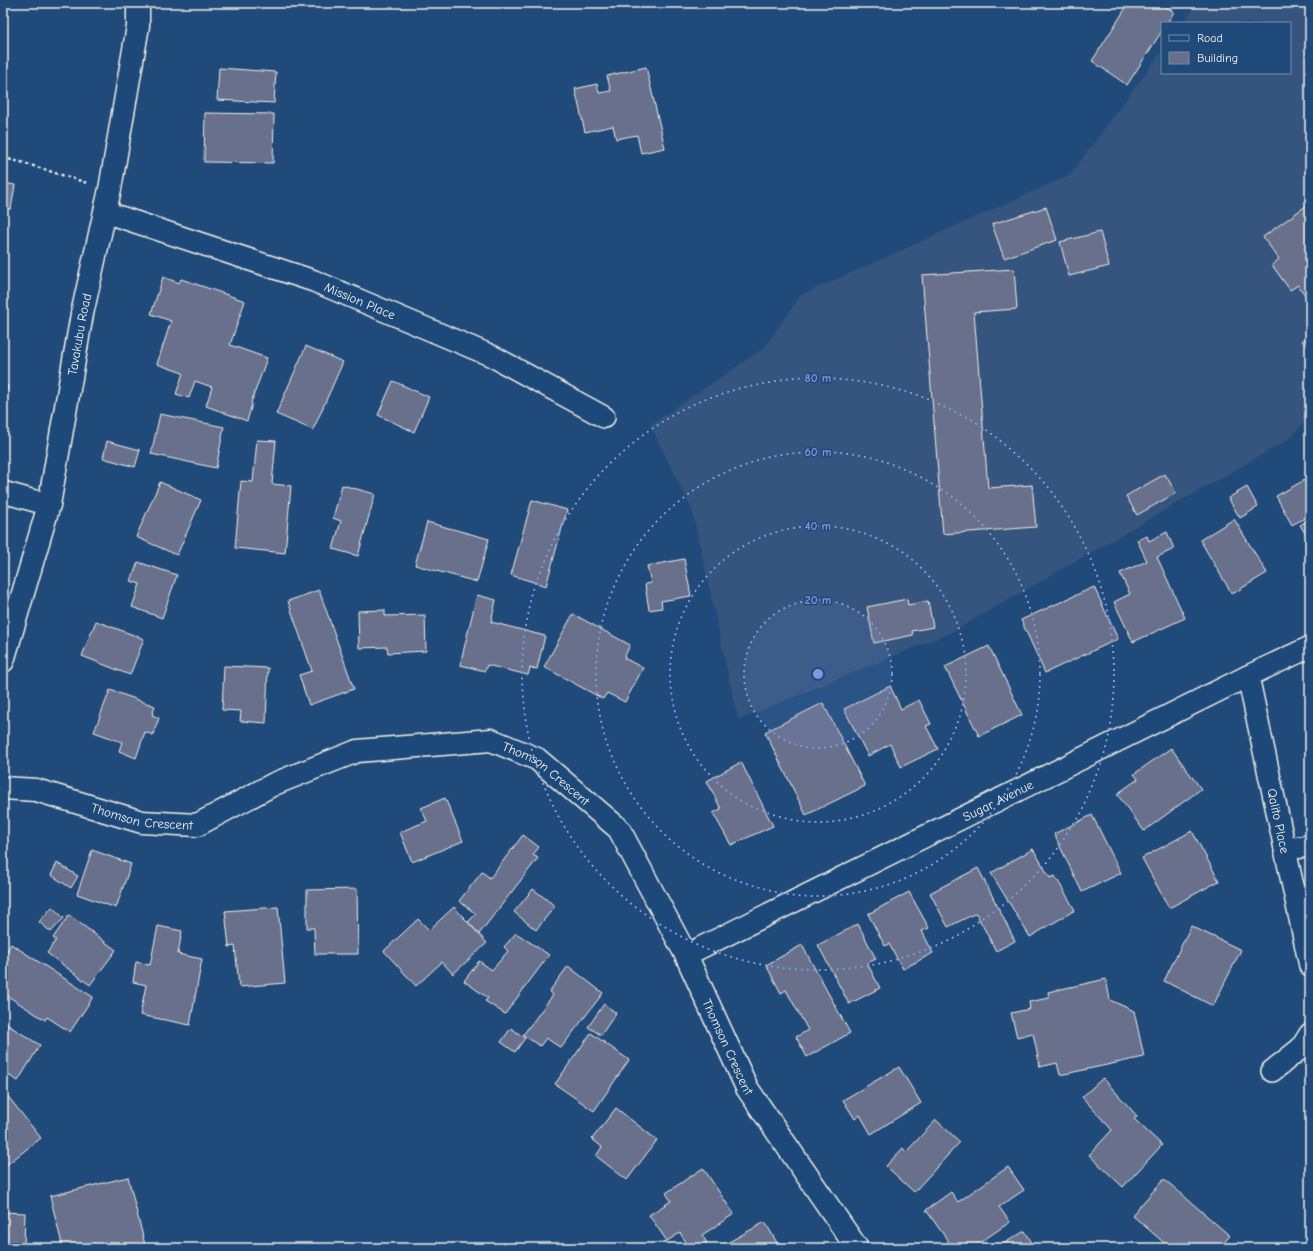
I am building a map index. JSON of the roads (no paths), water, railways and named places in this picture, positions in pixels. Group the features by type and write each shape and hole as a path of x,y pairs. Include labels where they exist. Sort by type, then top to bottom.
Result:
{"main road":[{"name":"Tavakubu Road","path":"3,661 48,505 82,314 110,189 138,26 138,3"},
{"name":"Thomson Crescent","path":"3,788 36,790 142,822 197,825 274,784 357,751 491,740 537,759 619,829 686,955 747,1088 857,1248"}],"street":[{"name":"Mission Place","path":"105,212 314,281 492,356 604,417"},
{"path":"3,492 48,505"},
{"name":"Sugar Avenue","path":"686,955 1248,676 1310,647"},
{"name":"Qalito Place","path":"1248,676 1310,966"},
{"path":"1285,849 1310,846"},
{"path":"1272,1071 1301,1048 1310,1034"}]}
